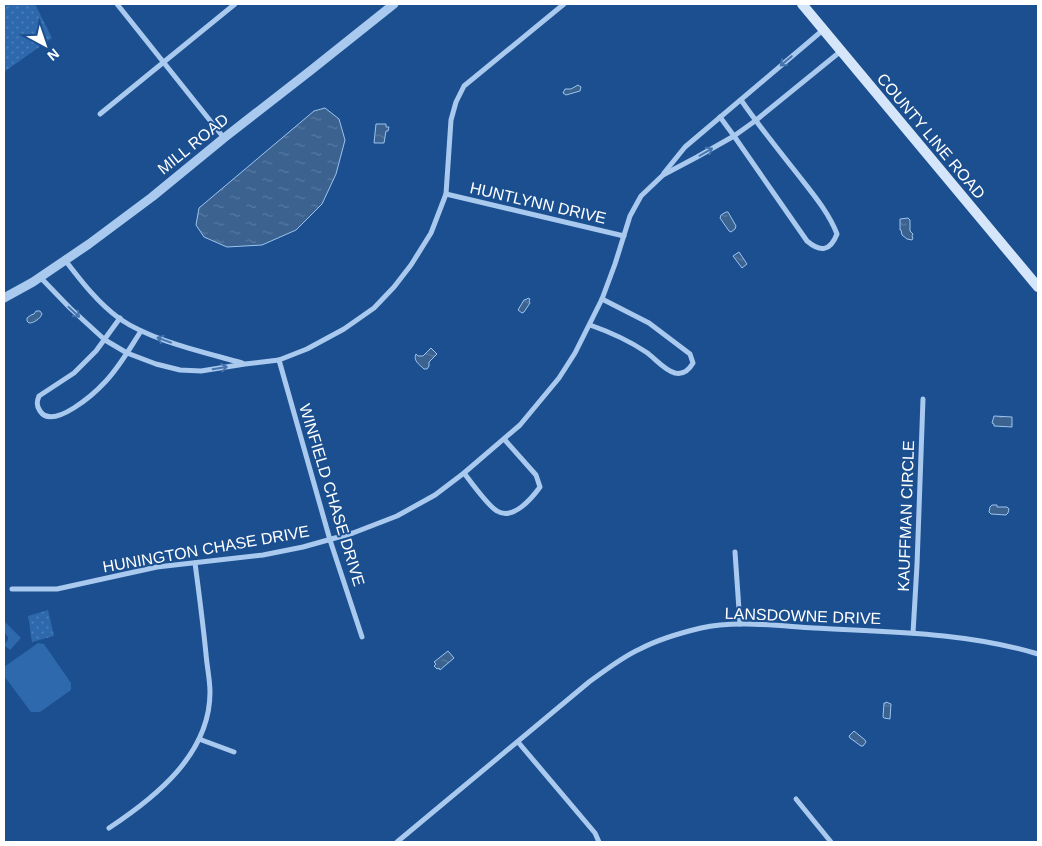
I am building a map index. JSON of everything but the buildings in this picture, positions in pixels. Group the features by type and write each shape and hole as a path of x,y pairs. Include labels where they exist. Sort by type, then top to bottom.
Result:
{"main road":[{"name":"COUNTY LINE ROAD","path":"802,4 1038,286"}],"street":[{"path":"117,4 224,138"},
{"path":"100,114 234,4"},
{"name":"MILL ROAD","path":"4,298 40,277 89,244 152,197 394,4"},
{"path":"40,277 105,340 127,353 156,364 180,370 200,371 279,360 307,349 344,330 374,308 394,287 411,265 431,233 446,194 451,120 456,102 464,86 564,4"},
{"path":"663,175 685,147 823,30"},
{"name":"HUNINGTON CHASE DRIVE","path":"12,588 57,589 157,567 263,555 303,547 353,533 397,516 435,494 464,473 504,439 524,420 559,378 575,353 602,299 630,216 641,196 663,175 734,136 755,121 841,51"},
{"path":"720,117 807,241 815,248 822,249 830,246 837,234 833,225 812,193 755,121 741,100"},
{"name":"HUNTLYNN DRIVE","path":"446,194 624,236"},
{"path":"65,260 100,301 120,318 141,331 167,341 244,364"},
{"path":"590,325 630,342 673,373 680,374 688,371 693,363 690,354 649,323 602,299"},
{"path":"120,318 96,351 74,374 39,396 37,401 41,413 47,417 55,417 83,401 107,380 141,331"},
{"name":"WINFIELD CHASE DRIVE","path":"279,360 330,540 362,637"},
{"name":"KAUFFMAN CIRCLE","path":"913,633 923,399"},
{"path":"464,473 497,512 508,514 519,509 532,498 540,486 536,474 504,439"},
{"path":"735,552 740,624"},
{"path":"109,828 134,811 172,778 187,760 199,739 207,718 210,692 195,563"},
{"name":"LANSDOWNE DRIVE","path":"397,842 615,663 640,648 702,627 740,624 913,633 964,638 1012,646 1038,654"},
{"path":"199,739 234,752"},
{"path":"518,742 595,834 599,842"},
{"path":"796,799 831,842"}],"shaded area":[{"path":"4,4 35,4 52,38 4,72"},
{"path":"48,610 54,636 32,642 28,616"},
{"path":"4,621 21,638 10,650 4,645 8,637 4,632"},
{"path":"38,643 44,644 71,683 71,690 40,712 31,712 4,676 4,667"}],"water":[{"path":"578,85 581,87 580,91 566,95 563,93 565,89 571,89"},
{"path":"325,108 339,119 345,140 336,174 322,204 296,230 262,245 227,247 204,237 196,225 199,208 314,111"},
{"path":"376,124 386,124 386,127 389,127 388,131 386,131 384,143 374,143"},
{"path":"728,212 736,226 731,232 720,218"},
{"path":"908,218 910,220 910,231 913,234 912,240 902,235 900,230 900,219"},
{"path":"739,252 747,264 742,268 733,256"},
{"path":"528,298 530,303 522,313 518,310 524,300"},
{"path":"36,311 40,311 41,316 29,323 27,318"},
{"path":"431,348 437,354 429,362 427,369 424,369 418,364 415,356 416,354 423,356"},
{"path":"994,416 1012,417 1012,427 994,426 992,423"},
{"path":"992,505 1007,507 1009,509 1008,513 1006,515 991,514 989,512"},
{"path":"448,651 454,658 440,670 439,668 437,669 434,666 436,664 434,662"},
{"path":"884,703 891,704 890,719 883,717"},
{"path":"854,731 865,740 866,742 863,746 850,738 849,736"}]}
